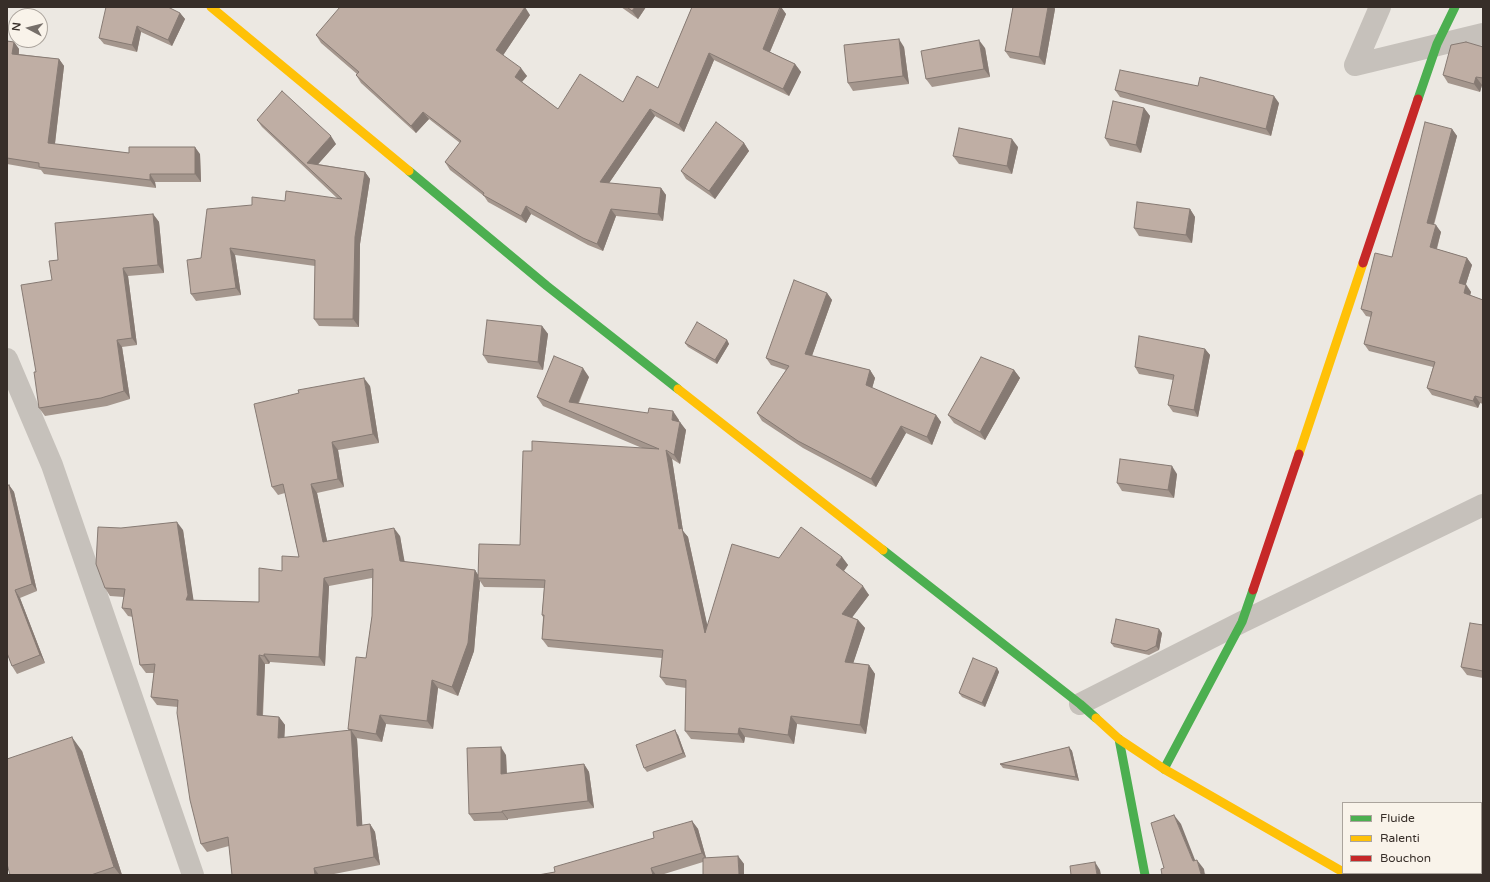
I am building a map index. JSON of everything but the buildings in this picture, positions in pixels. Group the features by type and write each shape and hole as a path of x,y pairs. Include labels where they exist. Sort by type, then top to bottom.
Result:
{"main road":[{"path":"211,7 553,291 1080,704 1119,739 1164,769 1342,872"},
{"path":"1164,769 1242,622 1437,44 1455,7"},
{"path":"1119,739 1146,875"}],"street":[{"path":"1380,7 1355,65 1483,34"},
{"path":"7,359 52,464 193,875"},
{"path":"1080,704 1242,622 1483,505"}],"traffic: fast":[{"path":"1418,99 1437,44 1455,7"},
{"path":"409,171 547,286 678,389"},
{"path":"883,550 1096,718"},
{"path":"1164,769 1242,622 1253,590"},
{"path":"1119,739 1145,875"}],"traffic: slow":[{"path":"211,7 409,171"},
{"path":"1299,454 1363,263"},
{"path":"678,389 883,550"},
{"path":"1096,718 1119,739 1164,769 1342,871"}],"traffic: jam":[{"path":"1363,263 1418,99"},
{"path":"1253,590 1299,454"}]}
